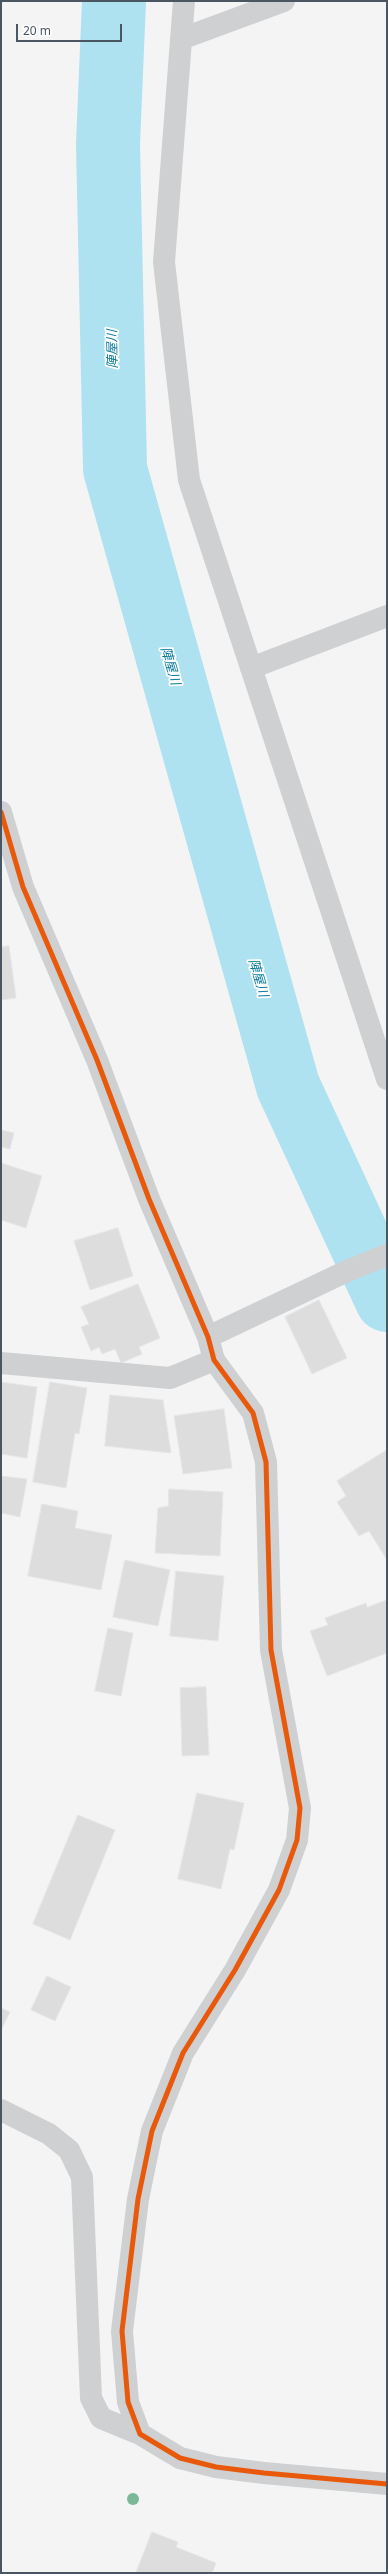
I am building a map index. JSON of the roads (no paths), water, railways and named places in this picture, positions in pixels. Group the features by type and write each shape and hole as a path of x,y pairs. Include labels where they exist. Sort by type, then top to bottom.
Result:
{"street":[{"path":"184,1 164,262 189,480 387,1079"},
{"path":"181,39 284,1"},
{"path":"251,668 387,616"},
{"path":"1,812 23,887 97,1060 149,1199 208,1337 214,1360 253,1413 266,1462 271,1650 300,1808 297,1840 279,1890 235,1970 183,2053 152,2131 138,2199 122,2331 128,2402 140,2434"},
{"path":"208,1337 345,1272 387,1255"},
{"path":"1,1363 170,1378 214,1360"},
{"path":"1,2110 49,2134 69,2150 82,2177 91,2398 101,2418 140,2434 180,2458 216,2467 340,2481 387,2484"}],"waterway":[{"name":"陣屋川","path":"114,1 108,144 115,469 288,1086 387,1300"}]}
